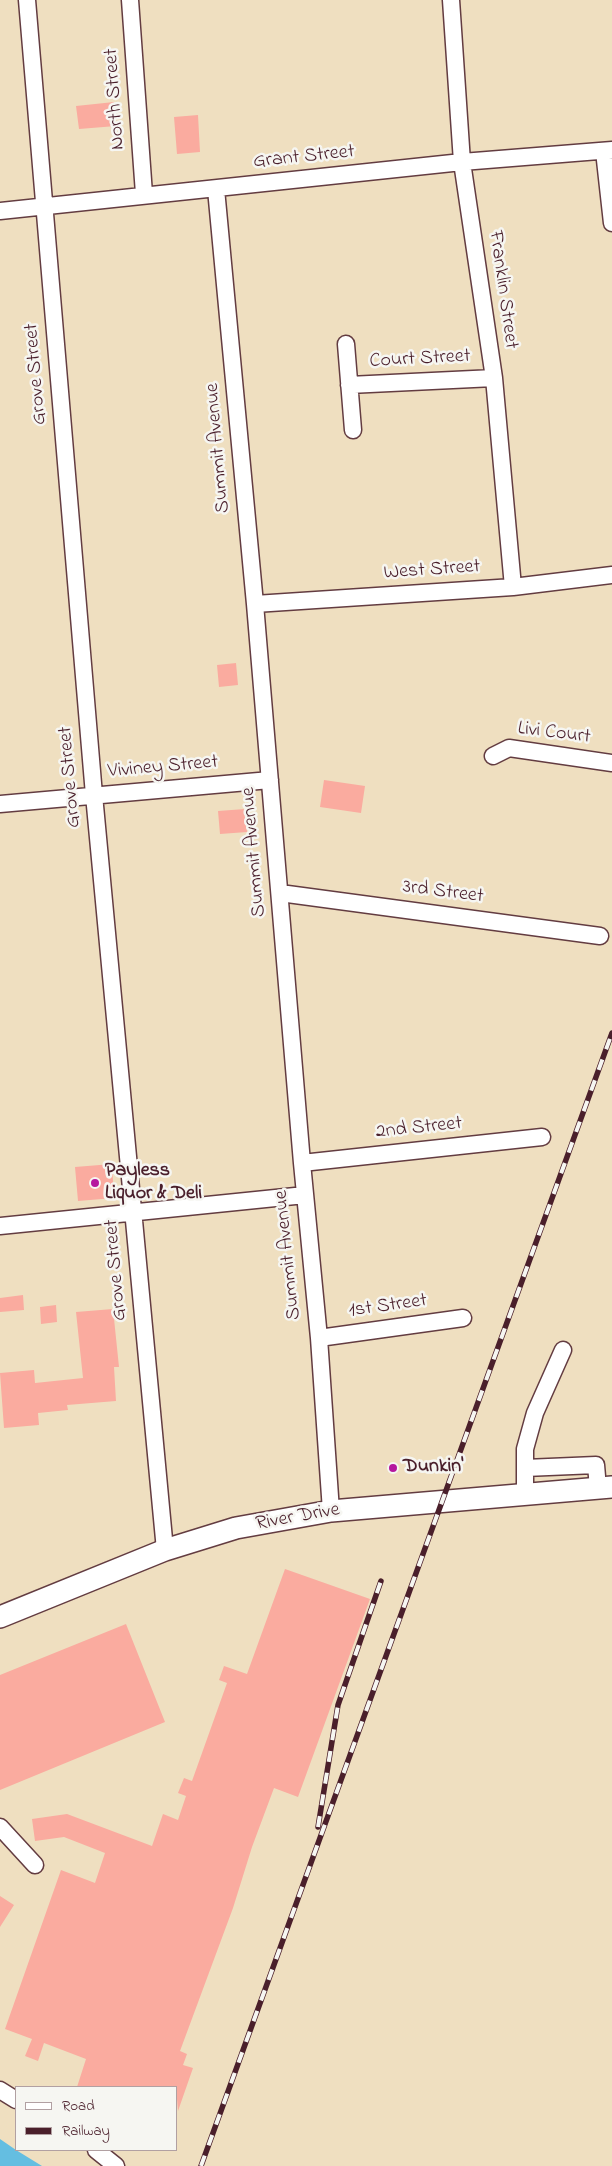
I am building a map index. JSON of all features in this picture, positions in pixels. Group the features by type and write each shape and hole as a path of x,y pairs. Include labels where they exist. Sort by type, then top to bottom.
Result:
{"main road":[{"name":"River Drive","path":"0,1618 165,1550 236,1528 331,1511 525,1493 605,1488"}],"street":[{"name":"Grove Street","path":"27,0 94,795 165,1550"},
{"name":"North Street","path":"130,0 144,194"},
{"name":"Franklin Street","path":"451,0 462,162 494,378 513,587"},
{"name":"Grant Street","path":"0,211 144,194 216,189 462,162 608,151"},
{"path":"608,151 612,223"},
{"name":"Summit Avenue","path":"216,189 255,604 302,1163 319,1338 331,1511"},
{"path":"346,344 353,430"},
{"name":"Court Street","path":"349,386 494,378"},
{"name":"West Street","path":"255,604 513,587 612,575"},
{"name":"Livi Court","path":"493,756 509,748 612,763"},
{"name":"Viviney Street","path":"0,804 270,780"},
{"name":"3rd Street","path":"280,893 600,936"},
{"name":"2nd Street","path":"302,1163 542,1137"},
{"path":"0,1226 305,1195"},
{"name":"1st Street","path":"319,1338 463,1318"},
{"path":"525,1493 525,1449 535,1413 563,1350"},
{"path":"525,1468 596,1465 605,1488"},
{"path":"567,1466 567,1490"},
{"path":"0,1827 35,1865"},
{"path":"0,2090 15,2099"},
{"path":"97,2151 116,2166"}],"water":[{"path":"0,2139 15,2151 42,2166 0,2166"}],"building":[{"path":"114,102 116,126 79,129 76,106"},
{"path":"198,115 200,152 177,154 174,117"},
{"path":"236,663 238,685 219,687 217,665"},
{"path":"324,780 365,786 361,813 320,807"},
{"path":"245,809 247,832 220,834 218,811"},
{"name":"Payless Liquor & Deli","path":"112,1164 114,1198 78,1201 75,1167"},
{"path":"23,1295 24,1310 0,1312 0,1298"},
{"path":"56,1305 57,1322 41,1324 40,1307"},
{"path":"113,1309 119,1367 114,1367 116,1401 67,1405 68,1410 38,1413 39,1425 4,1428 0,1373 34,1370 35,1383 83,1378 76,1312"},
{"path":"285,1569 370,1599 298,1797 274,1788 252,1847 233,1908 180,2051 187,2054 183,2065 193,2068 178,2111 178,2086 77,2086 86,2059 44,2043 38,2061 25,2056 32,2039 5,2029 61,1870 95,1883 105,1853 64,1837 35,1841 32,1819 67,1814 152,1846 163,1814 178,1820 186,1796 178,1793 184,1778 192,1781 227,1683 219,1680 224,1666 247,1674"},
{"path":"126,1624 165,1722 0,1790 0,1675"},
{"path":"0,1896 14,1905 0,1927"}],"railway":[{"path":"201,2166 612,1033"},
{"path":"318,1827 338,1705 381,1581"}],"place":[{"name":"Payless Liquor & Deli","path":"95,1183"},
{"name":"Dunkin'","path":"393,1468"}]}
